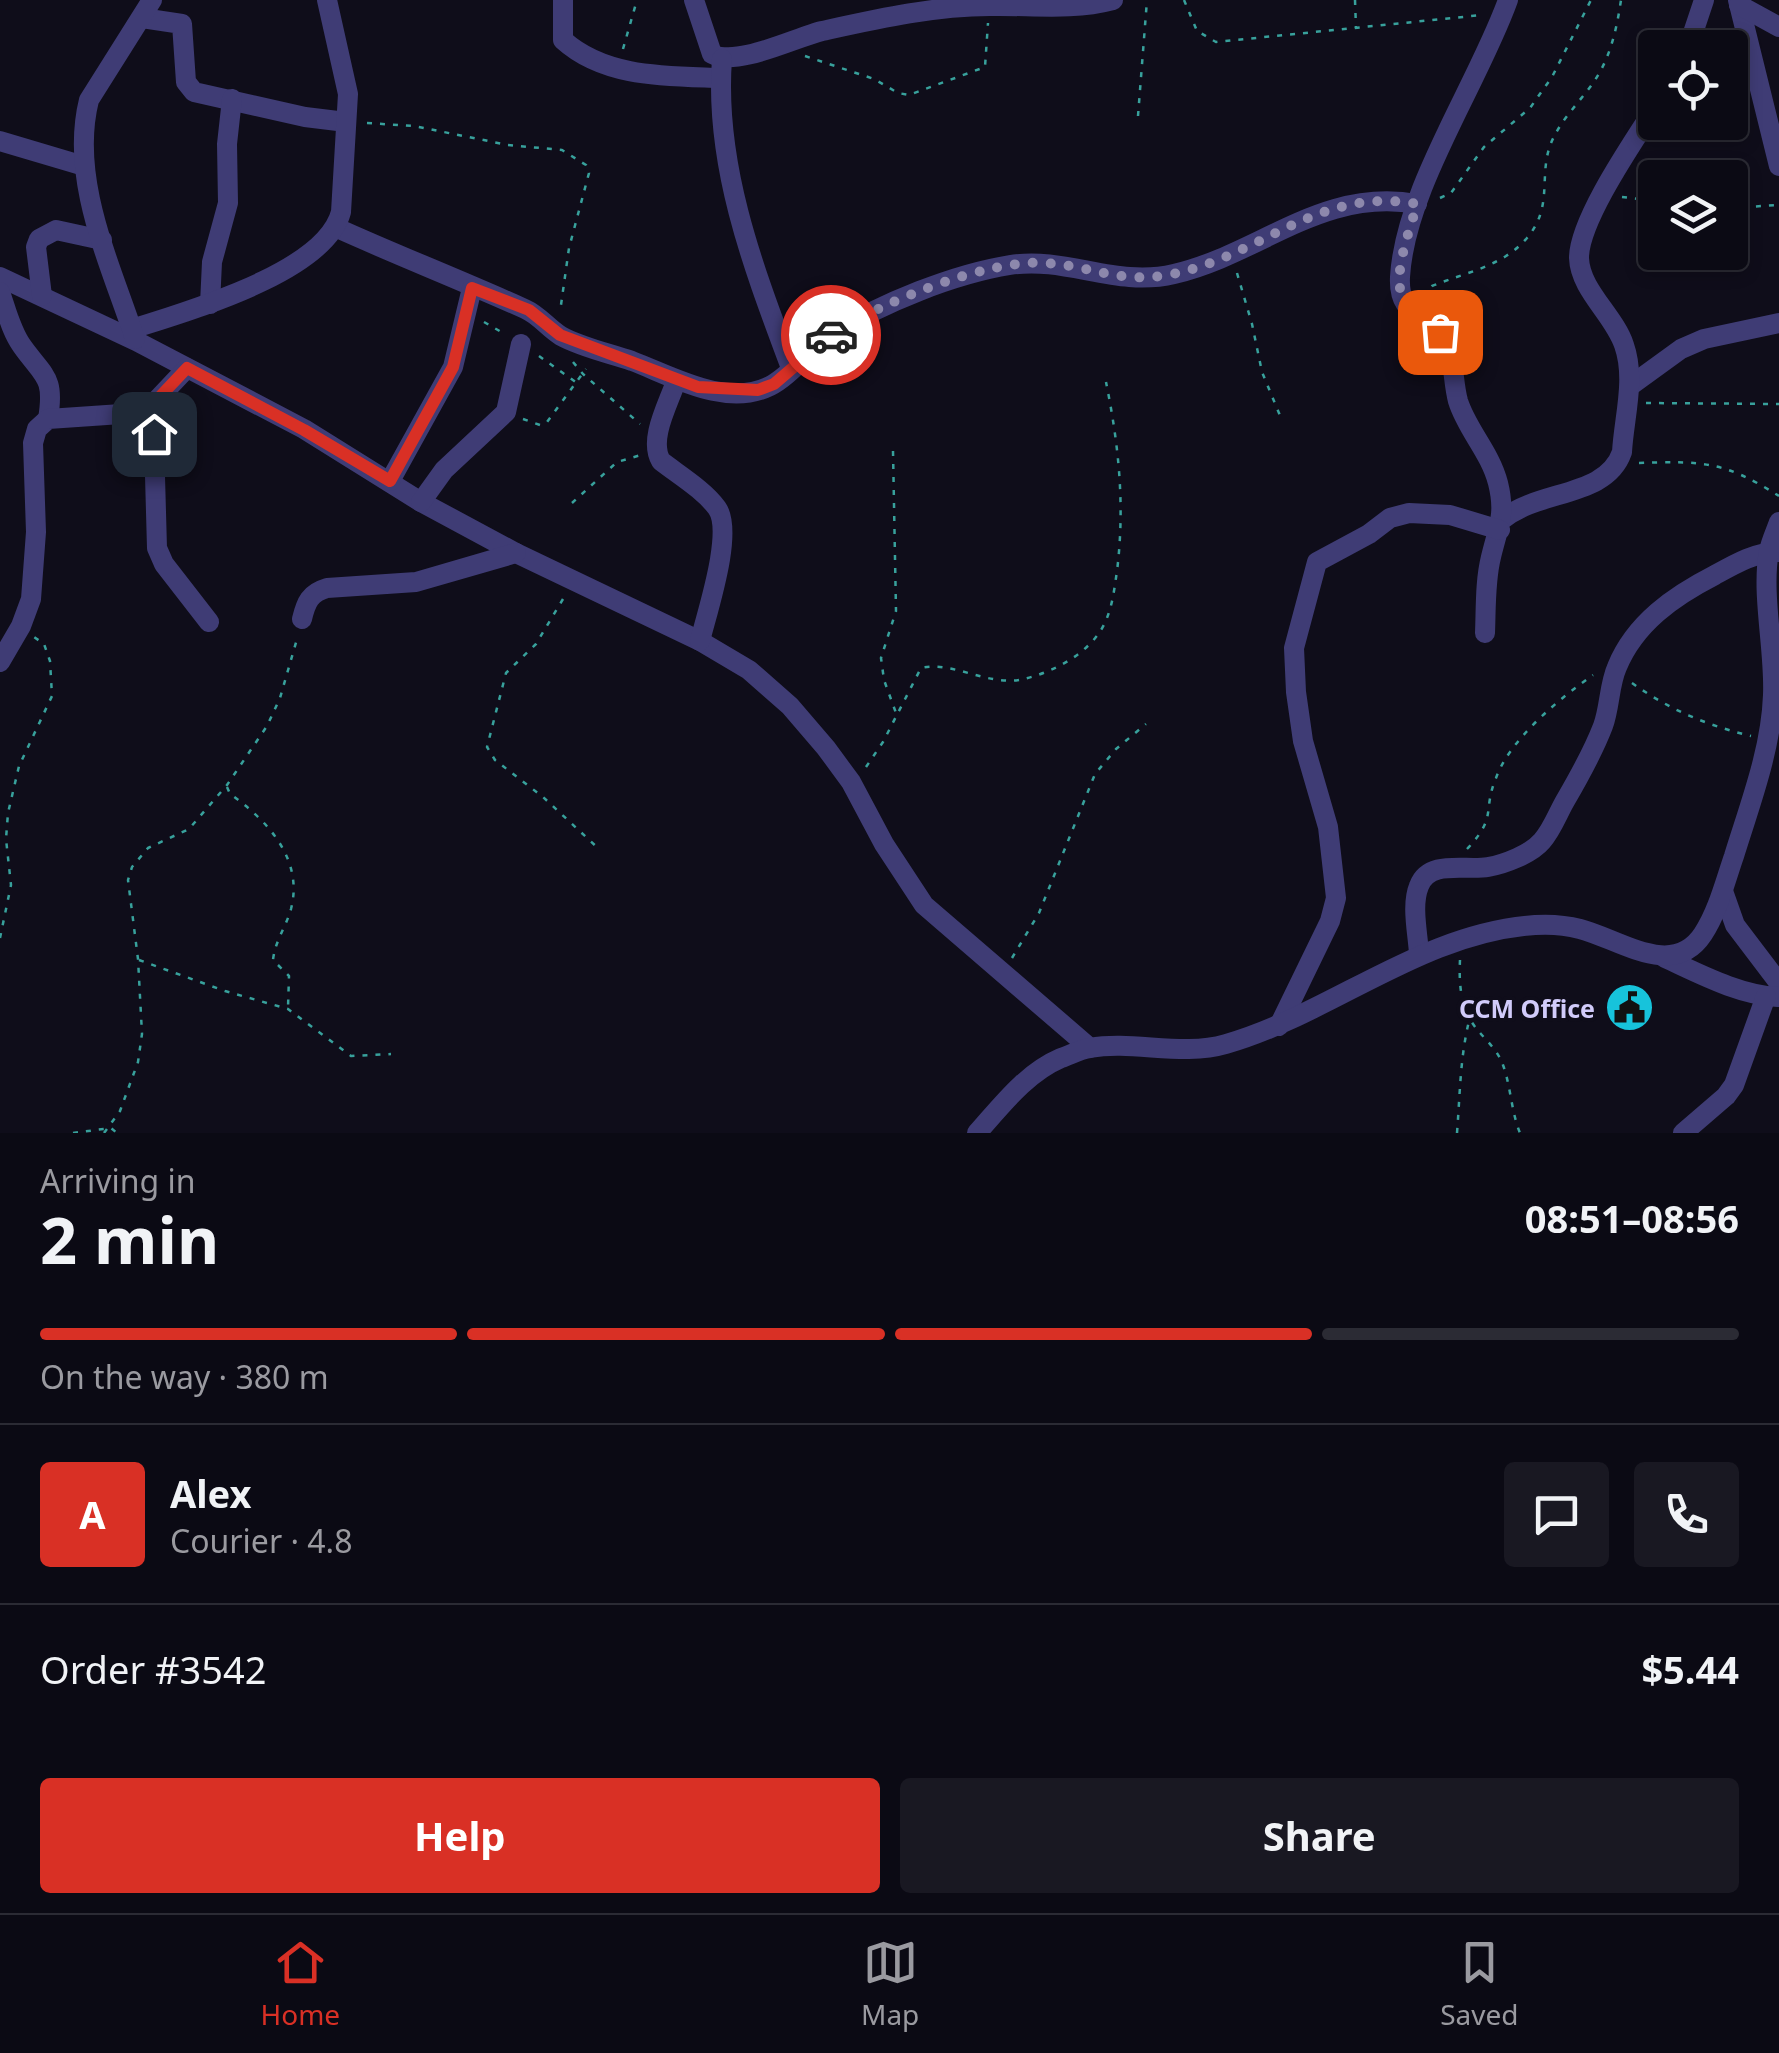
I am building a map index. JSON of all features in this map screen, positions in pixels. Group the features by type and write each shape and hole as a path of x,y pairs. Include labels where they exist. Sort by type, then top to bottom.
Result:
{"street":[{"path":"134,335 276,274 337,228 342,212 348,94 327,0"},
{"path":"562,0 563,40 578,54 618,69 664,76 721,68 732,60 817,32 897,15 989,6 1079,7 1113,0"},
{"path":"694,0 712,54 721,68 734,200 790,368"},
{"path":"1694,30 1704,0"},
{"path":"1739,2 1779,27"},
{"path":"1739,2 1779,166"},
{"path":"1485,633 1489,568 1502,524 1497,478 1466,422 1447,344 1432,324 1404,304 1400,276 1419,201 1505,6"},
{"path":"134,335 102,240 84,166 84,118 89,100 147,9 182,24 188,87 194,92 305,117 346,122"},
{"path":"210,304 212,262 228,204 232,99"},
{"path":"1278,1026 1330,920 1336,898 1328,828 1303,741 1296,692 1294,648 1317,562 1390,518 1408,513 1502,524 1528,502 1585,488 1618,464 1628,394 1627,357 1615,322 1581,271 1581,242 1638,136"},
{"path":"0,142 84,166"},
{"path":"337,228 529,310 560,335 676,381 728,391 758,390 774,384 836,332 890,304 954,280 1009,265 1044,262 1115,278 1175,274 1314,214 1379,199 1419,201"},
{"path":"42,296 36,247 39,238 56,230 102,240"},
{"path":"0,277 134,335 304,430 420,502 700,641 749,670 777,694 851,782 884,844 924,905 1090,1048"},
{"path":"390,481 453,367 472,288"},
{"path":"0,292 10,343 41,366 49,382 48,420"},
{"path":"1628,394 1692,344 1779,323"},
{"path":"420,502 444,470 506,412 522,344"},
{"path":"0,662 32,599 36,532 33,442 38,429 48,420 136,413 153,404 187,368"},
{"path":"676,381 657,446 722,517 715,578 700,641"},
{"path":"153,404 157,548 164,564 209,622"},
{"path":"1663,957 1681,954 1705,932 1722,890 1767,740 1773,694 1774,552 1779,522"},
{"path":"1419,954 1418,888 1434,871 1489,867 1529,851 1542,841 1595,745 1615,670 1659,609 1706,579 1774,552"},
{"path":"302,619 314,591 416,582 516,553"},
{"path":"1722,890 1735,925 1775,992"},
{"path":"977,1133 1032,1075 1056,1060 1090,1048 1187,1050 1222,1046 1278,1026 1419,954 1461,939 1522,926 1558,924 1583,930 1663,957 1708,978 1775,992"},
{"path":"1683,1133 1734,1085 1775,992"}],"path":[{"path":"618,69 637,0"},
{"path":"1138,116 1147,0"},
{"path":"1184,0 1197,31 1216,42 1356,28 1505,6"},
{"path":"1356,0 1356,28"},
{"path":"1419,201 1447,196 1484,147 1530,108 1552,77 1591,0"},
{"path":"1411,312 1432,286 1510,255 1530,234 1544,205 1550,146 1607,58 1622,0"},
{"path":"801,55 832,63 909,95 985,67 989,6"},
{"path":"346,122 414,126 508,146 562,150 586,165 589,173 569,248 560,335 566,352 582,374 657,446 617,462 572,503"},
{"path":"1603,195 1638,199"},
{"path":"1748,207 1779,205"},
{"path":"1230,253 1262,372 1281,418"},
{"path":"506,412 544,424 582,374"},
{"path":"851,782 867,766 921,668 1014,680 1046,673 1072,659 1100,631 1114,598 1122,532 1116,434 1106,382"},
{"path":"1628,394 1779,404"},
{"path":"892,451 896,611 881,658 896,714"},
{"path":"1618,464 1692,462 1716,466 1742,472 1779,496"},
{"path":"573,580 536,644 506,673 487,748 495,760 600,849"},
{"path":"104,1133 110,1128 138,1062 142,1034 128,880 132,867 148,848 190,830 227,785 280,698 302,619"},
{"path":"0,938 11,885 6,840 8,813 19,766 52,696 50,661 44,644 21,626"},
{"path":"1615,670 1682,714 1767,740"},
{"path":"1449,868 1489,821 1496,776 1507,759 1561,698 1592,676"},
{"path":"1004,972 1039,913 1095,774 1116,749 1146,724"},
{"path":"227,785 230,794 266,822 292,871 293,900 274,946 273,960 289,976 288,1009"},
{"path":"1457,1133 1462,1051 1469,1020 1459,982 1461,939"},
{"path":"138,960 288,1009 351,1056 391,1054"},
{"path":"1469,1020 1494,1046 1504,1067 1520,1133"},
{"path":"74,1133 110,1128 117,1133"}],"way so far":[{"path":"831,335 890,304 1009,265 1044,262 1115,278 1175,274 1314,214 1379,199 1417,204 1400,276 1401,292 1411,312 1440,332"}],"place":[{"name":"CCM Office","path":"1630,1008"}],"route":[{"path":"154,434 153,404 187,368 390,481 453,367 472,288 529,310 560,335 596,350 676,381 728,391 758,390 774,384 831,335"}]}
